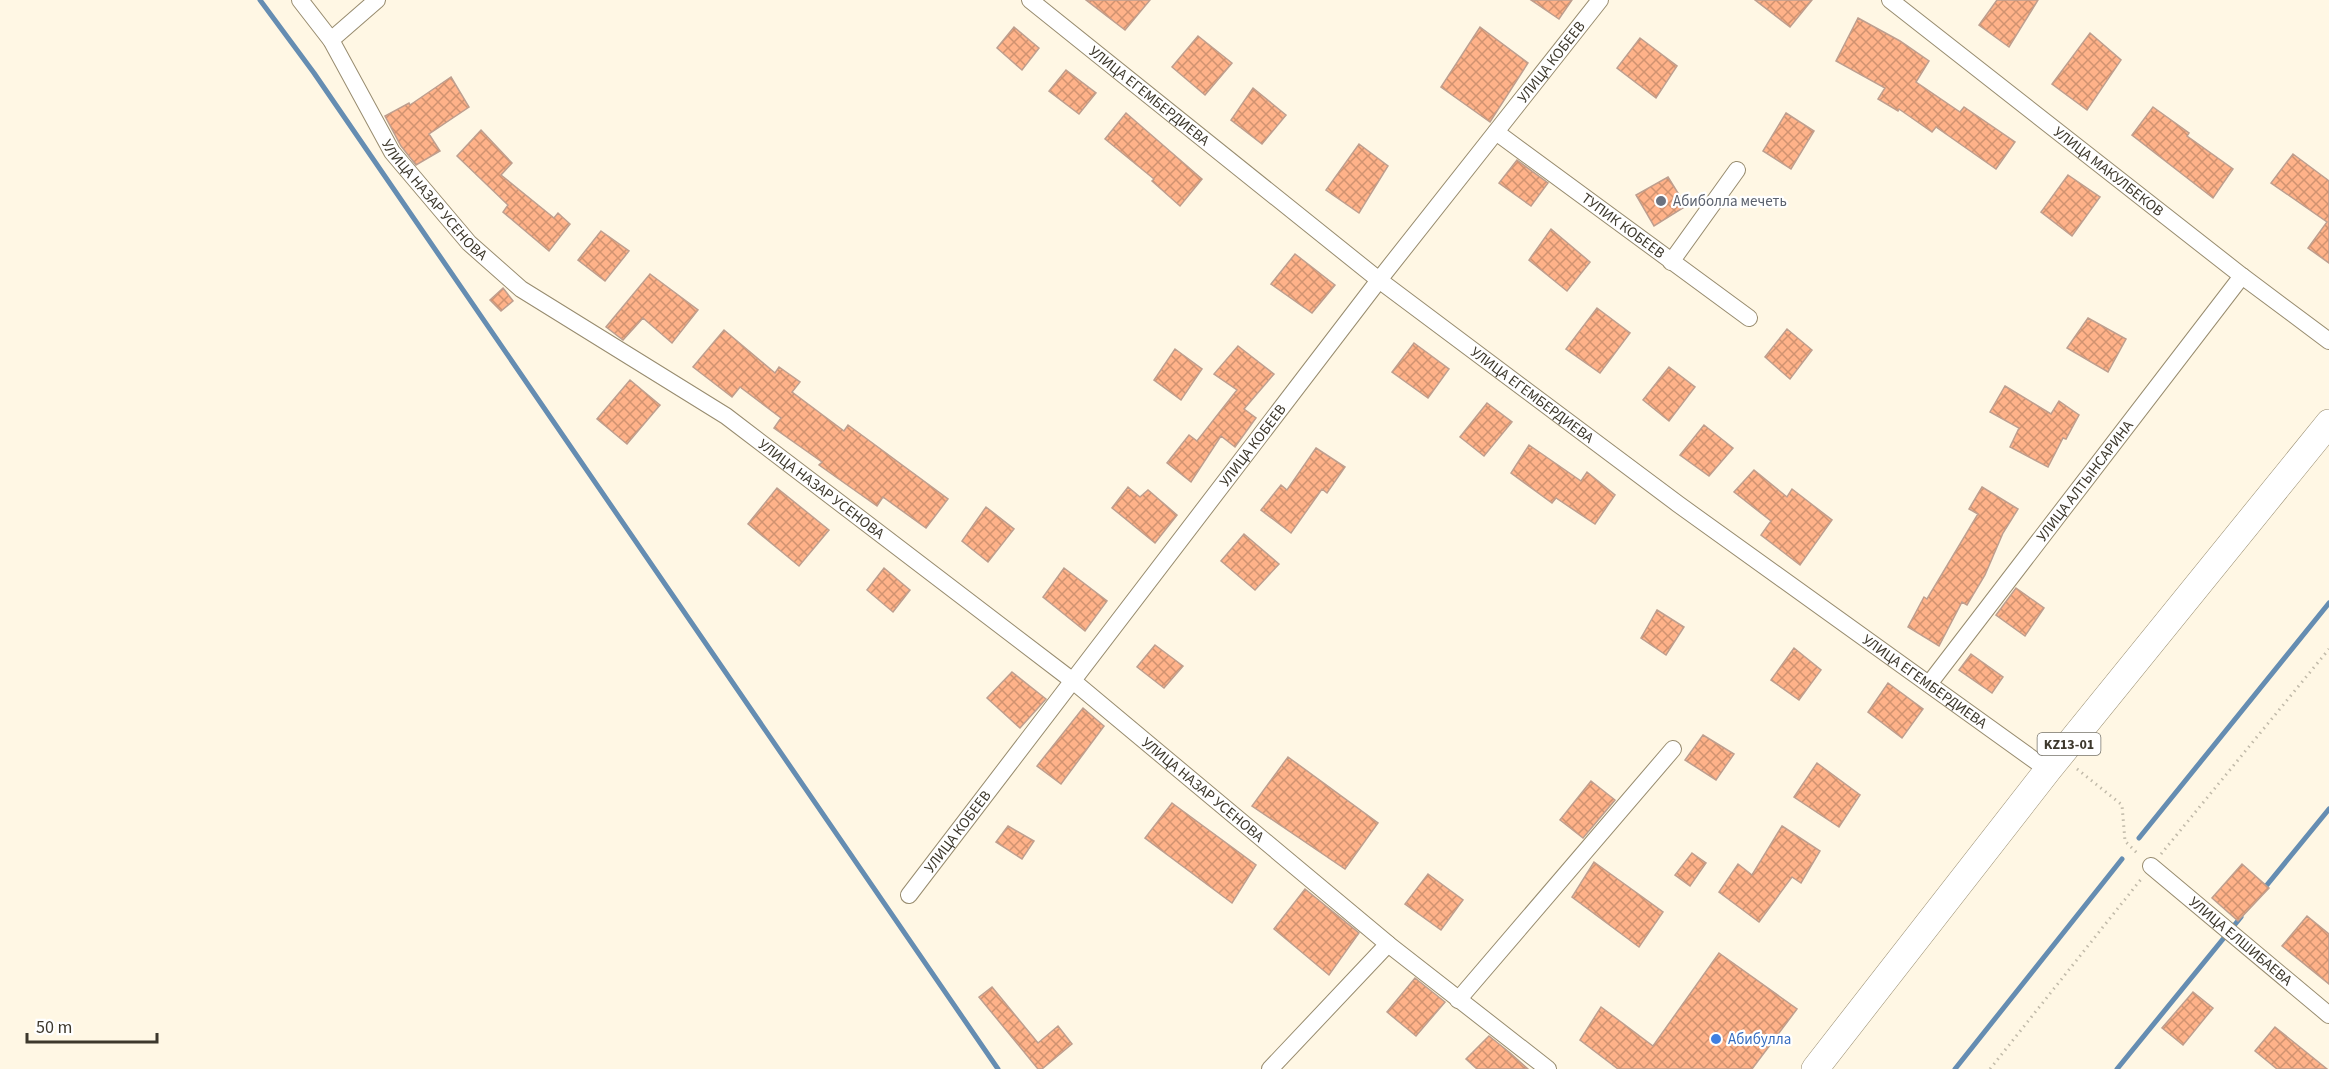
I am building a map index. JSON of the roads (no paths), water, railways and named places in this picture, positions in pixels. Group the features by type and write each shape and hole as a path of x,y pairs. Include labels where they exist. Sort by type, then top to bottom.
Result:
{"main road":[{"name":"KZ13-01","path":"1815,1069 2054,763 2329,423"}],"street":[{"name":"УЛИЦА НАЗАР УСЕНОВА","path":"300,0 331,40 392,152 469,243 522,289 726,417 1073,681 1388,944 1548,1069"},
{"path":"331,40 377,0"},
{"name":"УЛИЦА ЕГЕМБЕРДИЕВА","path":"1030,0 1379,280 1678,504 1929,684 2054,763"},
{"name":"УЛИЦА КОБЕЕВ","path":"909,895 1379,280 1600,0"},
{"name":"УЛИЦА МАКУЛБЕКОВ","path":"1890,0 2242,276 2329,340"},
{"name":"ТУПИК КОБЕЕВ","path":"1496,132 1749,318"},
{"path":"1671,262 1737,170"},
{"name":"УЛИЦА АЛТЫНСАРИНА","path":"1929,684 2242,276"},
{"path":"1458,1000 1673,749"},
{"name":"УЛИЦА ЕЛШИБАЕВА","path":"2151,866 2329,1015"},
{"path":"1270,1069 1388,944"}],"waterway":[{"path":"260,0 314,73 998,1069"},
{"path":"2139,838 2329,603"},
{"path":"2262,891 2329,809"},
{"path":"1955,1069 2122,859"},
{"path":"2117,1069 2241,917"}],"place":[{"name":"Абиболла мечеть","path":"1661,201"},
{"name":"Абибулла","path":"1716,1039"}]}
